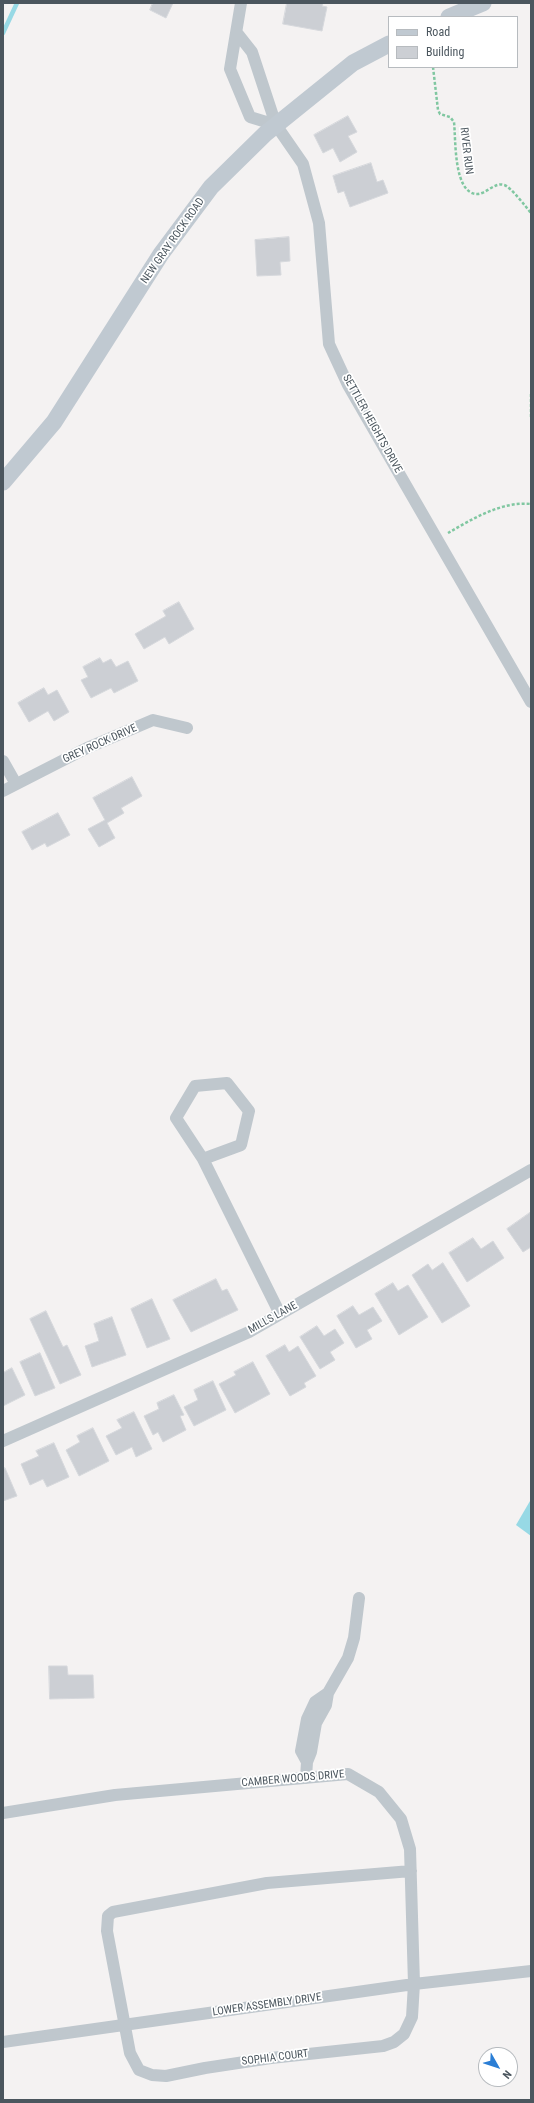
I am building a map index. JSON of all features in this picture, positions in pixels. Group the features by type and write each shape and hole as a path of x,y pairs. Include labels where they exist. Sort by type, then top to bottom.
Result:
{"street":[{"path":"241,3 230,69 250,118 276,125"},
{"path":"451,16 483,3"},
{"name":"SETTLER HEIGHTS DRIVE","path":"237,33 252,52 276,125 303,164 319,224 329,344 348,385 531,702"},
{"name":"NEW GRAY ROCK ROAD","path":"3,482 54,422 161,254 211,187 276,125 353,63 388,45"},
{"name":"GREY ROCK DRIVE","path":"3,791 86,748 153,720 187,728"},
{"path":"3,761 16,784"},
{"path":"203,1159 240,1145 249,1111 227,1083 195,1086 176,1118 203,1159 280,1314"},
{"name":"MILLS LANE","path":"3,1441 249,1332 531,1170"},
{"path":"306,1778 306,1762 311,1752 312,1721 326,1705 328,1693 348,1658 354,1638 360,1598"},
{"name":"CAMBER WOODS DRIVE","path":"3,1813 115,1795 348,1774 379,1792 401,1819 410,1849 414,1984"},
{"name":"SOPHIA COURT","path":"410,1871 267,1883 113,1912 108,1916 107,1931 132,2060 144,2073 158,2076 271,2058 383,2046 400,2039 410,2024 414,1984"},
{"name":"LOWER ASSEMBLY DRIVE","path":"3,2042 126,2026 414,1984 531,1971"}],"path":[{"name":"RIVER RUN","path":"433,68 438,110 440,114 450,117 454,122 458,166 463,184 467,190 476,194 481,194 499,185 506,186 531,213"},
{"path":"531,394 531,417"},
{"path":"437,539 490,512 508,506 531,504"}],"water":[{"path":"531,1501 531,1536 516,1525"}],"building":[{"path":"153,3 173,3 166,18 150,10"},
{"path":"287,3 323,3 322,6 327,7 322,31 283,24"},
{"path":"348,116 357,132 348,136 357,152 340,162 333,148 323,153 314,135"},
{"path":"371,163 377,182 383,180 388,193 350,207 344,191 338,193 333,176"},
{"path":"289,237 290,261 280,262 281,275 257,276 255,240"},
{"path":"179,602 194,629 169,644 165,637 144,649 135,634 166,616 163,611"},
{"path":"100,658 103,663 111,659 116,667 128,661 138,681 114,693 111,688 91,698 81,680 88,677 83,667"},
{"path":"44,688 48,695 57,690 69,712 54,721 48,711 29,722 18,703"},
{"path":"132,777 142,796 121,808 124,813 107,823 115,838 99,847 88,829 105,820 93,798"},
{"path":"58,813 70,835 47,847 45,843 32,850 22,832"},
{"path":"531,1212 531,1247 523,1252 507,1229"},
{"path":"473,1238 481,1249 493,1241 504,1258 467,1282 449,1253"},
{"path":"443,1263 470,1306 442,1323 412,1275 428,1264 432,1270"},
{"path":"216,1279 222,1291 227,1289 238,1310 191,1332 173,1300"},
{"path":"393,1283 398,1291 408,1285 428,1317 399,1335 375,1294"},
{"path":"152,1299 170,1339 147,1348 131,1309"},
{"path":"353,1306 359,1315 373,1307 382,1321 367,1330 372,1339 356,1348 337,1316"},
{"path":"46,1311 63,1347 67,1345 81,1375 60,1384 30,1319"},
{"path":"112,1317 126,1355 92,1367 85,1346 99,1341 94,1324"},
{"path":"317,1326 324,1336 335,1329 344,1343 330,1352 335,1360 320,1369 300,1337"},
{"path":"285,1345 289,1352 298,1346 316,1376 304,1383 306,1387 290,1396 266,1356"},
{"path":"40,1353 55,1388 35,1396 20,1362"},
{"path":"253,1362 270,1394 235,1413 219,1384 236,1375 234,1372"},
{"path":"12,1368 25,1395 3,1406 3,1373"},
{"path":"213,1381 226,1410 194,1426 184,1407 198,1400 194,1390"},
{"path":"174,1395 184,1415 180,1416 186,1430 163,1442 158,1432 153,1435 144,1416 159,1409 157,1403"},
{"path":"134,1412 152,1449 136,1457 132,1447 116,1455 106,1436 122,1428 117,1420"},
{"path":"93,1428 109,1461 79,1476 66,1450 80,1442 77,1436"},
{"path":"54,1443 69,1477 47,1487 43,1479 30,1485 21,1464 39,1456 36,1451"},
{"path":"5,1468 17,1496 3,1501 3,1469"},
{"path":"49,1666 67,1666 68,1675 93,1675 94,1698 50,1699"}],"waterway":[{"path":"3,33 17,3"}]}
